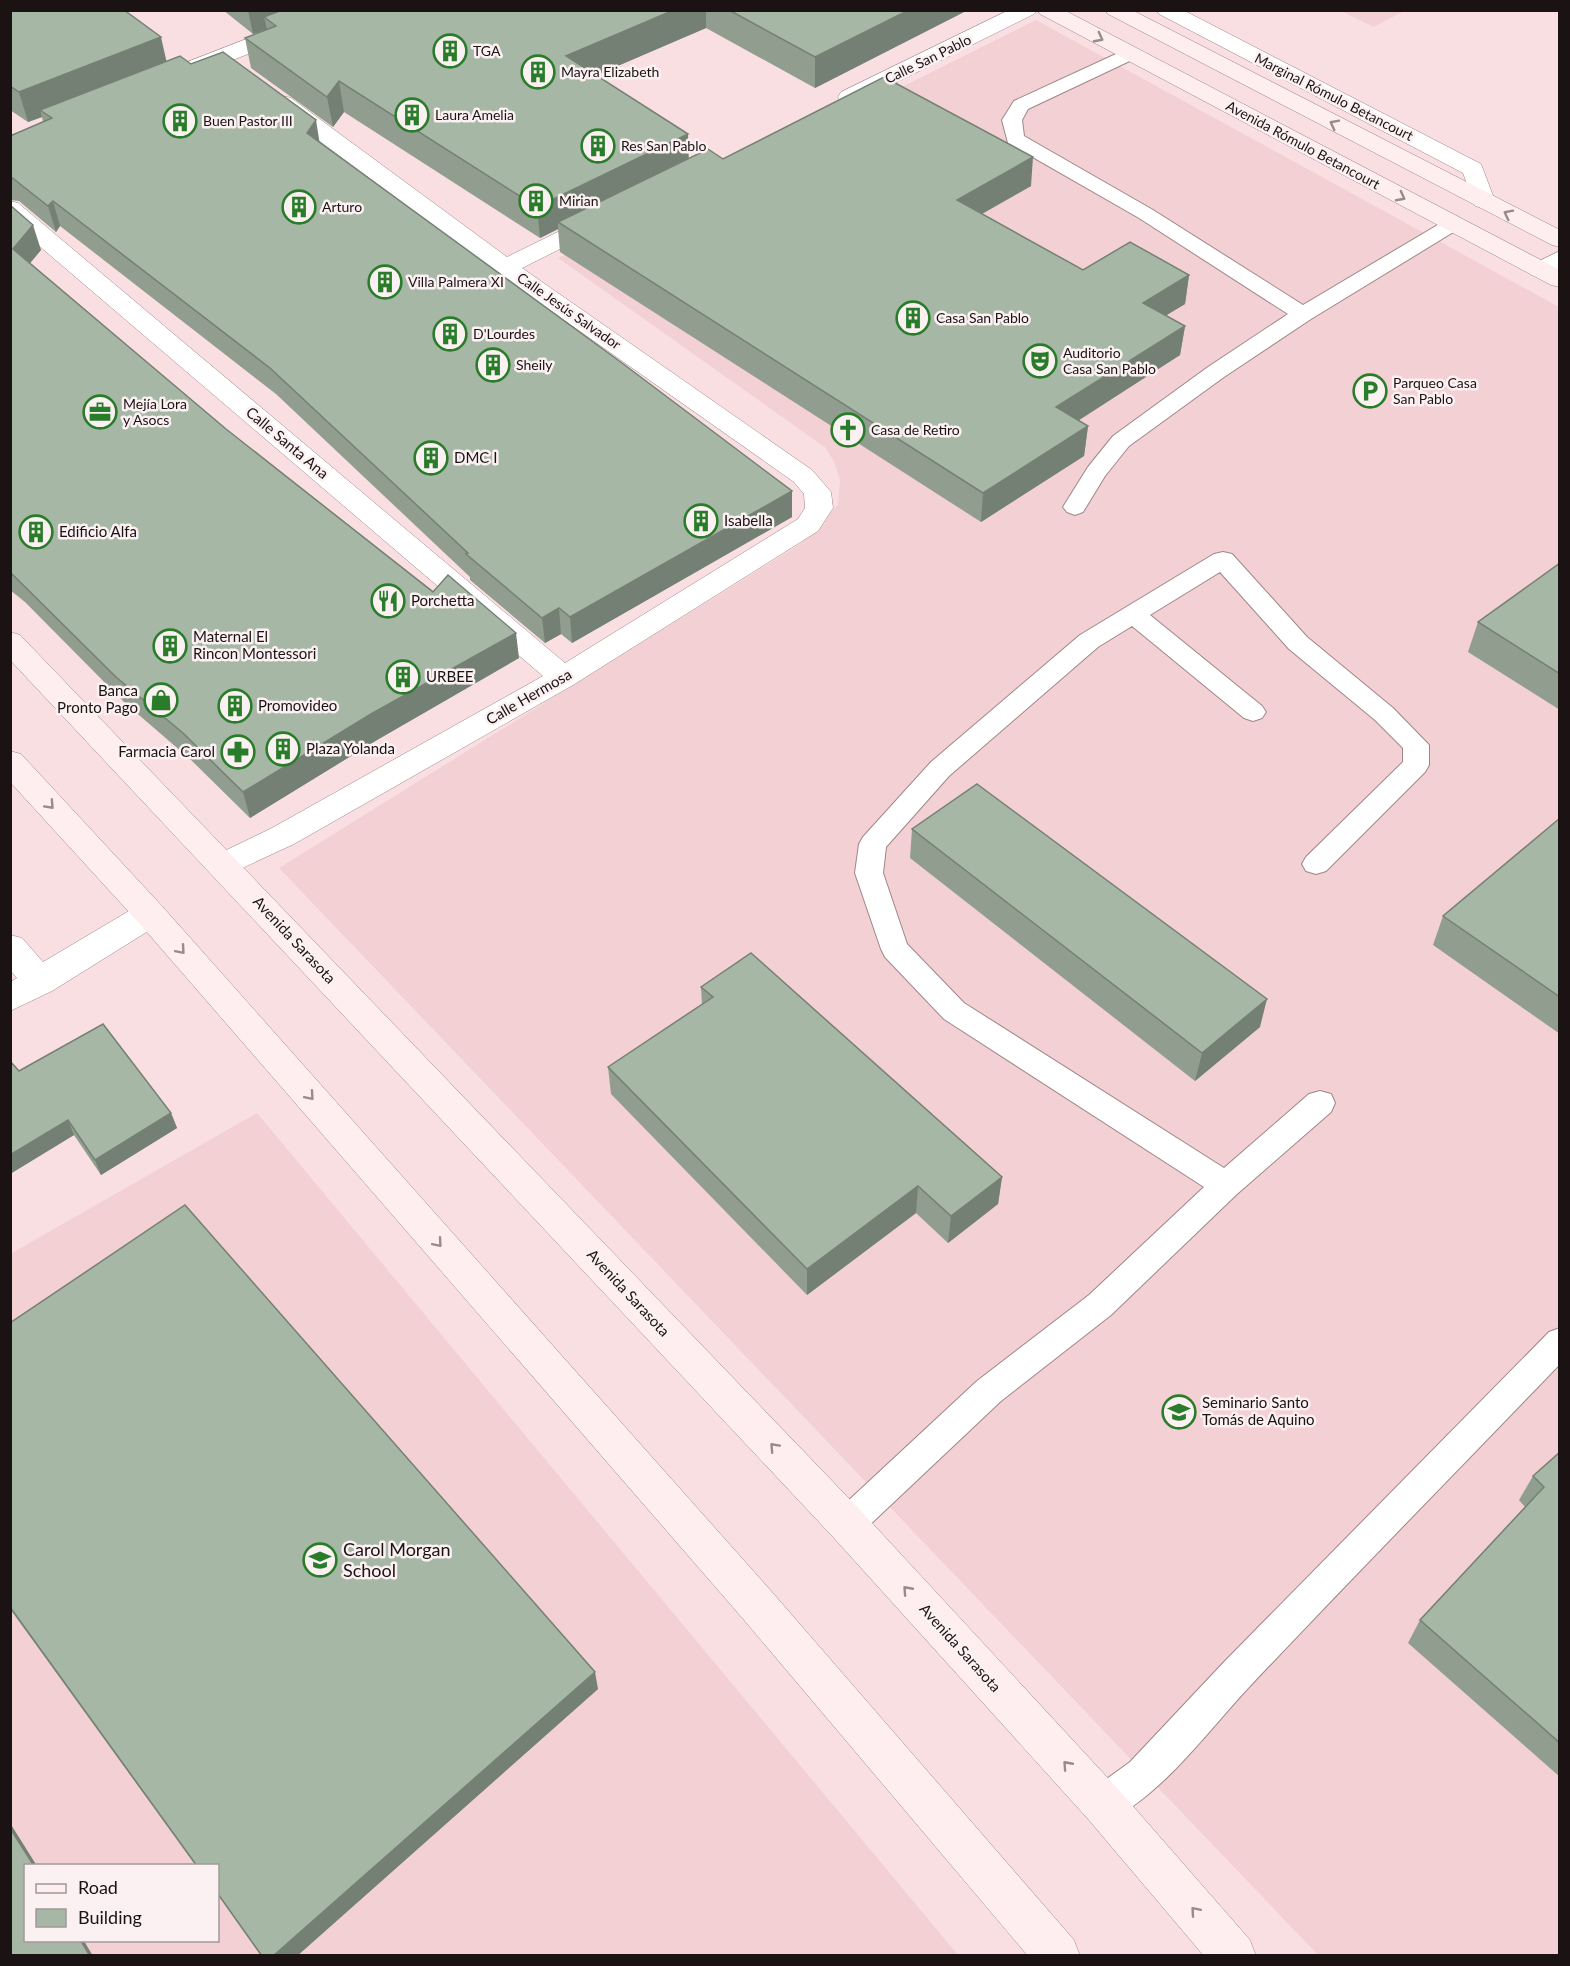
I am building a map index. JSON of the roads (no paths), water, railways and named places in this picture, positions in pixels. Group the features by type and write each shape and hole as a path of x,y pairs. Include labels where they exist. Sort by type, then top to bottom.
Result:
{"main road":[{"name":"Avenida Rómulo Betancourt","path":"1047,10 1453,224 1553,270"},
{"path":"1115,10 1560,240"},
{"name":"Avenida Sarasota","path":"10,642 847,1524 1103,1804 1234,1956"},
{"path":"10,762 150,914 765,1615 1058,1956"}],"street":[{"path":"165,79 230,65 341,10"},
{"name":"Calle San Pablo","path":"833,105 1027,10"},
{"name":"Marginal Rómulo Betancourt","path":"1166,10 1473,169 1483,201"},
{"name":"Calle Jesús Salvador","path":"268,92 505,267 803,476 817,492 819,507"},
{"name":"Calle Santa Ana","path":"10,208 563,678"},
{"path":"505,267 621,209"},
{"name":"Calle Hermosa","path":"223,865 283,836 563,678 808,525 819,507"},
{"path":"10,998 150,914"},
{"path":"10,947 40,982"}],"lane":[{"path":"1129,54 1021,105 1012,120 1015,139 1146,214 1304,314"},
{"path":"1075,507 1096,472 1121,441 1216,372 1304,314 1453,224"},
{"path":"1226,1185 954,1011 895,949 869,873 873,844 940,769 1089,640 1223,560 1298,643 1384,714 1416,745 1416,765 1316,864"},
{"path":"1133,614 1253,712"},
{"path":"847,1524 989,1391 1100,1305 1226,1185 1320,1102"},
{"path":"1103,1804 1143,1775 1560,1342"}],"place":[{"name":"TGA","path":"450,51"},
{"name":"Mayra Elizabeth","path":"538,72"},
{"name":"Laura Amelia","path":"412,115"},
{"name":"Buen Pastor III","path":"180,121"},
{"name":"Res San Pablo","path":"598,146"},
{"name":"Mirian","path":"536,201"},
{"name":"Arturo","path":"299,207"},
{"name":"Villa Palmera XI","path":"385,282"},
{"name":"Casa San Pablo","path":"913,318"},
{"name":"D'Lourdes","path":"450,334"},
{"name":"Auditorio Casa San Pablo","path":"1040,361"},
{"name":"Sheily","path":"493,365"},
{"name":"Parqueo Casa San Pablo","path":"1370,391"},
{"name":"Mejía Lora y Asocs","path":"100,412"},
{"name":"Casa de Retiro","path":"848,430"},
{"name":"DMC I","path":"431,458"},
{"name":"Isabella","path":"701,521"},
{"name":"Edificio Alfa","path":"36,532"},
{"name":"Porchetta","path":"388,601"},
{"name":"Maternal El Rincon Montessori","path":"170,646"},
{"name":"URBEE","path":"403,677"},
{"name":"Banca Pronto Pago","path":"161,700"},
{"name":"Promovideo","path":"235,706"},
{"name":"Plaza Yolanda","path":"283,749"},
{"name":"Farmacia Carol","path":"238,752"},
{"name":"Seminario Santo Tomás de Aquino","path":"1179,1412"},
{"name":"Carol Morgan School","path":"320,1560"}]}
